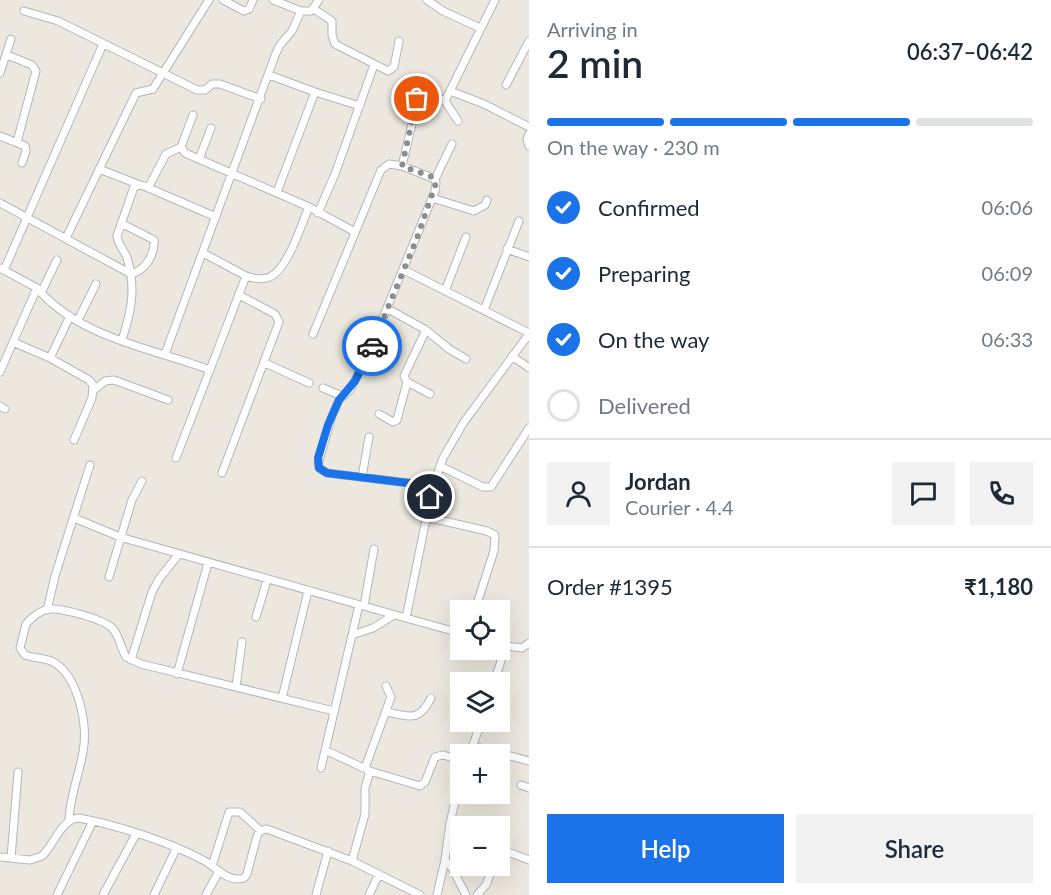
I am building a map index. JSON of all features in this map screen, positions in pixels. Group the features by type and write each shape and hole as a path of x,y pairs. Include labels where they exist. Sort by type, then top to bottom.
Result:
{"street":[{"path":"66,238 136,93 153,89 210,0"},
{"path":"223,0 244,11 249,9 253,0"},
{"path":"273,0 301,11 314,9 332,21 332,35 335,44 388,71 392,70 399,40"},
{"path":"314,9 320,0"},
{"path":"427,0 443,11 480,28"},
{"path":"445,101 495,0"},
{"path":"24,11 58,21 200,91 212,84 220,84 261,99"},
{"path":"165,354 280,45 292,31 301,11"},
{"path":"0,73 11,39"},
{"path":"506,85 529,41"},
{"path":"103,44 2,269 39,291 49,302 70,316 106,335 210,370"},
{"path":"6,55 32,65 36,71 17,142"},
{"path":"318,213 375,65"},
{"path":"269,75 315,93 360,106"},
{"path":"450,91 484,104 529,127"},
{"path":"277,192 315,93"},
{"path":"402,166 417,99 438,98 445,101 458,121"},
{"path":"122,340 132,310 134,290 128,257 118,243 117,236 121,223 134,187 144,186 166,154 181,147 193,115"},
{"path":"199,159 211,128"},
{"path":"529,134 527,139 529,146"},
{"path":"0,136 24,145 26,148 22,163"},
{"path":"431,491 362,477 327,473 319,468 318,458 328,425 342,396 348,392 355,381 388,309 432,198 435,179 452,144"},
{"path":"181,147 185,153 277,192 355,231"},
{"path":"313,334 381,170 389,164 402,166 435,179"},
{"path":"99,169 216,217"},
{"path":"432,198 474,211 485,205 487,200"},
{"path":"0,203 132,274"},
{"path":"203,253 246,276 254,279 269,278 281,268 309,207"},
{"path":"484,310 519,221"},
{"path":"121,223 154,240 149,259 141,270 132,274"},
{"path":"445,291 466,237"},
{"path":"507,249 529,256"},
{"path":"0,372 13,342 57,260"},
{"path":"404,270 529,334 453,439 440,466 431,491 406,618"},
{"path":"176,459 246,276"},
{"path":"78,321 96,284"},
{"path":"222,473 278,328 278,317 239,295"},
{"path":"388,309 426,330 449,349 466,359"},
{"path":"50,358 70,316"},
{"path":"426,330 404,378 407,382 430,394"},
{"path":"13,342 50,358 89,380 94,390"},
{"path":"512,356 529,368"},
{"path":"266,363 309,383"},
{"path":"74,440 94,390 105,381 114,380 168,400"},
{"path":"378,414 393,422 397,420 407,382"},
{"path":"323,388 342,396"},
{"path":"440,466 483,487 491,487 529,428"},
{"path":"362,477 369,437"},
{"path":"47,609 90,465"},
{"path":"109,577 132,500 142,481"},
{"path":"426,517 487,531 495,535 494,551 478,600"},
{"path":"74,518 120,537 450,630"},
{"path":"321,768 375,549"},
{"path":"131,660 152,592 159,579 179,554"},
{"path":"177,674 208,563"},
{"path":"256,617 267,580"},
{"path":"282,698 308,591"},
{"path":"0,857 30,860 42,856 69,820 71,796 85,741 78,695 70,677 59,665 44,658 25,655 20,648 26,624 47,609 83,615 110,626 124,654 131,660 177,674 334,711"},
{"path":"352,635 373,628 394,615"},
{"path":"236,687 242,642"},
{"path":"510,646 522,648 529,643"},
{"path":"352,861 365,814 367,769 391,694 386,686"},
{"path":"386,712 415,716 423,713 431,699"},
{"path":"325,750 367,769 420,786 425,782 435,757 443,755 450,757"},
{"path":"510,756 529,761"},
{"path":"11,858 18,772"},
{"path":"521,785 529,788"},
{"path":"437,895 445,860 453,804"},
{"path":"212,866 229,812 235,810 240,812 261,831"},
{"path":"69,820 79,818 136,834 177,849 235,879 244,878 257,836 261,831 270,830 352,861 420,895"},
{"path":"57,895 93,821"},
{"path":"103,895 136,834"},
{"path":"154,895 177,849"},
{"path":"316,895 328,851"},
{"path":"510,853 529,860"},
{"path":"445,860 452,868 466,895"},
{"path":"206,895 219,871"},
{"path":"369,895 378,874"},
{"path":"477,895 486,885 490,876"}],"way so far":[{"path":"372,346 435,191 435,179 402,166 417,99"}],"route":[{"path":"372,346 355,381 339,400 328,425 318,458 319,468 327,473 433,486 430,497"}]}
